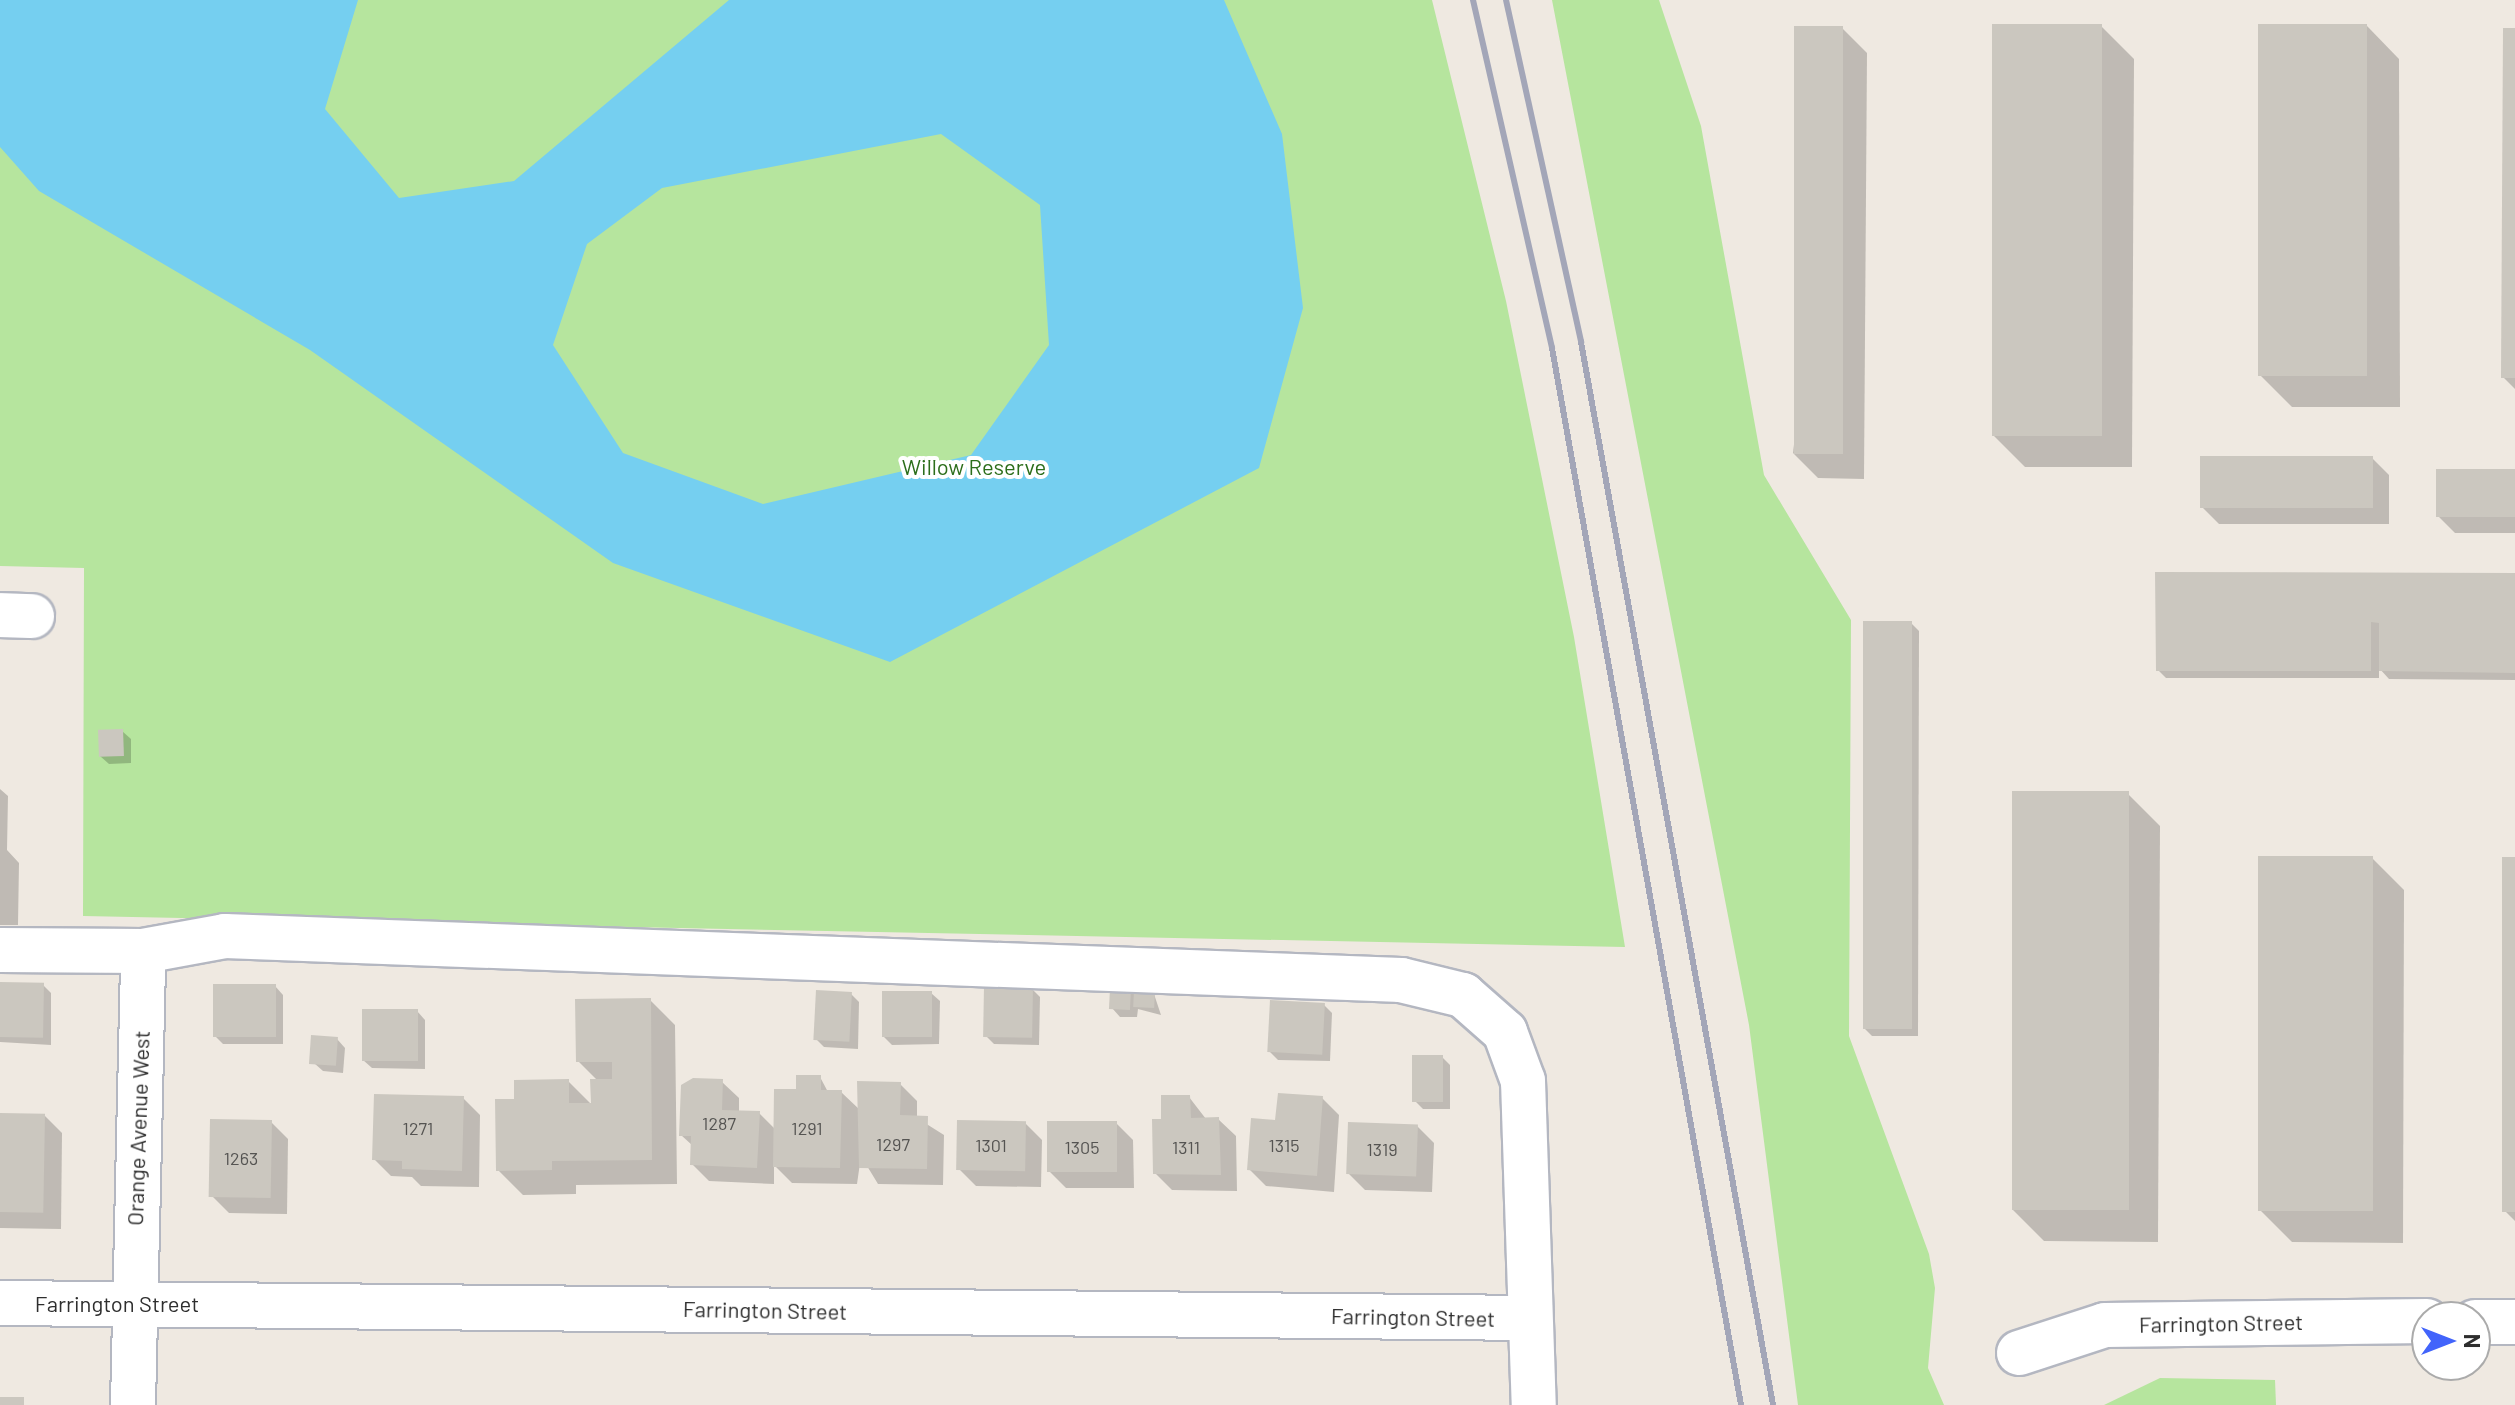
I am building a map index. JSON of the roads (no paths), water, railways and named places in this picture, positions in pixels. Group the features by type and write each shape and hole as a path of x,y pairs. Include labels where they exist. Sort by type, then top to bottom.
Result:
{"street":[{"path":"0,950 143,951 225,936 1401,980 1463,995 1505,1032 1523,1081 1534,1405"},
{"name":"Orange Avenue West","path":"133,1405 143,951"},
{"name":"Farrington Street","path":"0,1303 1530,1318"},
{"name":"Farrington Street","path":"2019,1353 2105,1325 2411,1321"},
{"path":"2491,1322 2515,1322"}],"water":[{"path":"0,0 358,0 325,109 399,198 514,181 729,0 1224,0 1282,134 1303,308 1259,468 890,662 613,563 310,350 39,191 0,147","holes":["941,134 1040,205 1049,345 971,455 763,504 623,453 553,345 587,244 662,188"]}],"railway":[{"path":"1473,0 1552,348 1741,1405"},
{"path":"1506,0 1581,342 1773,1405"}],"park label":[{"name":"Willow Reserve","path":"974,467"}]}
